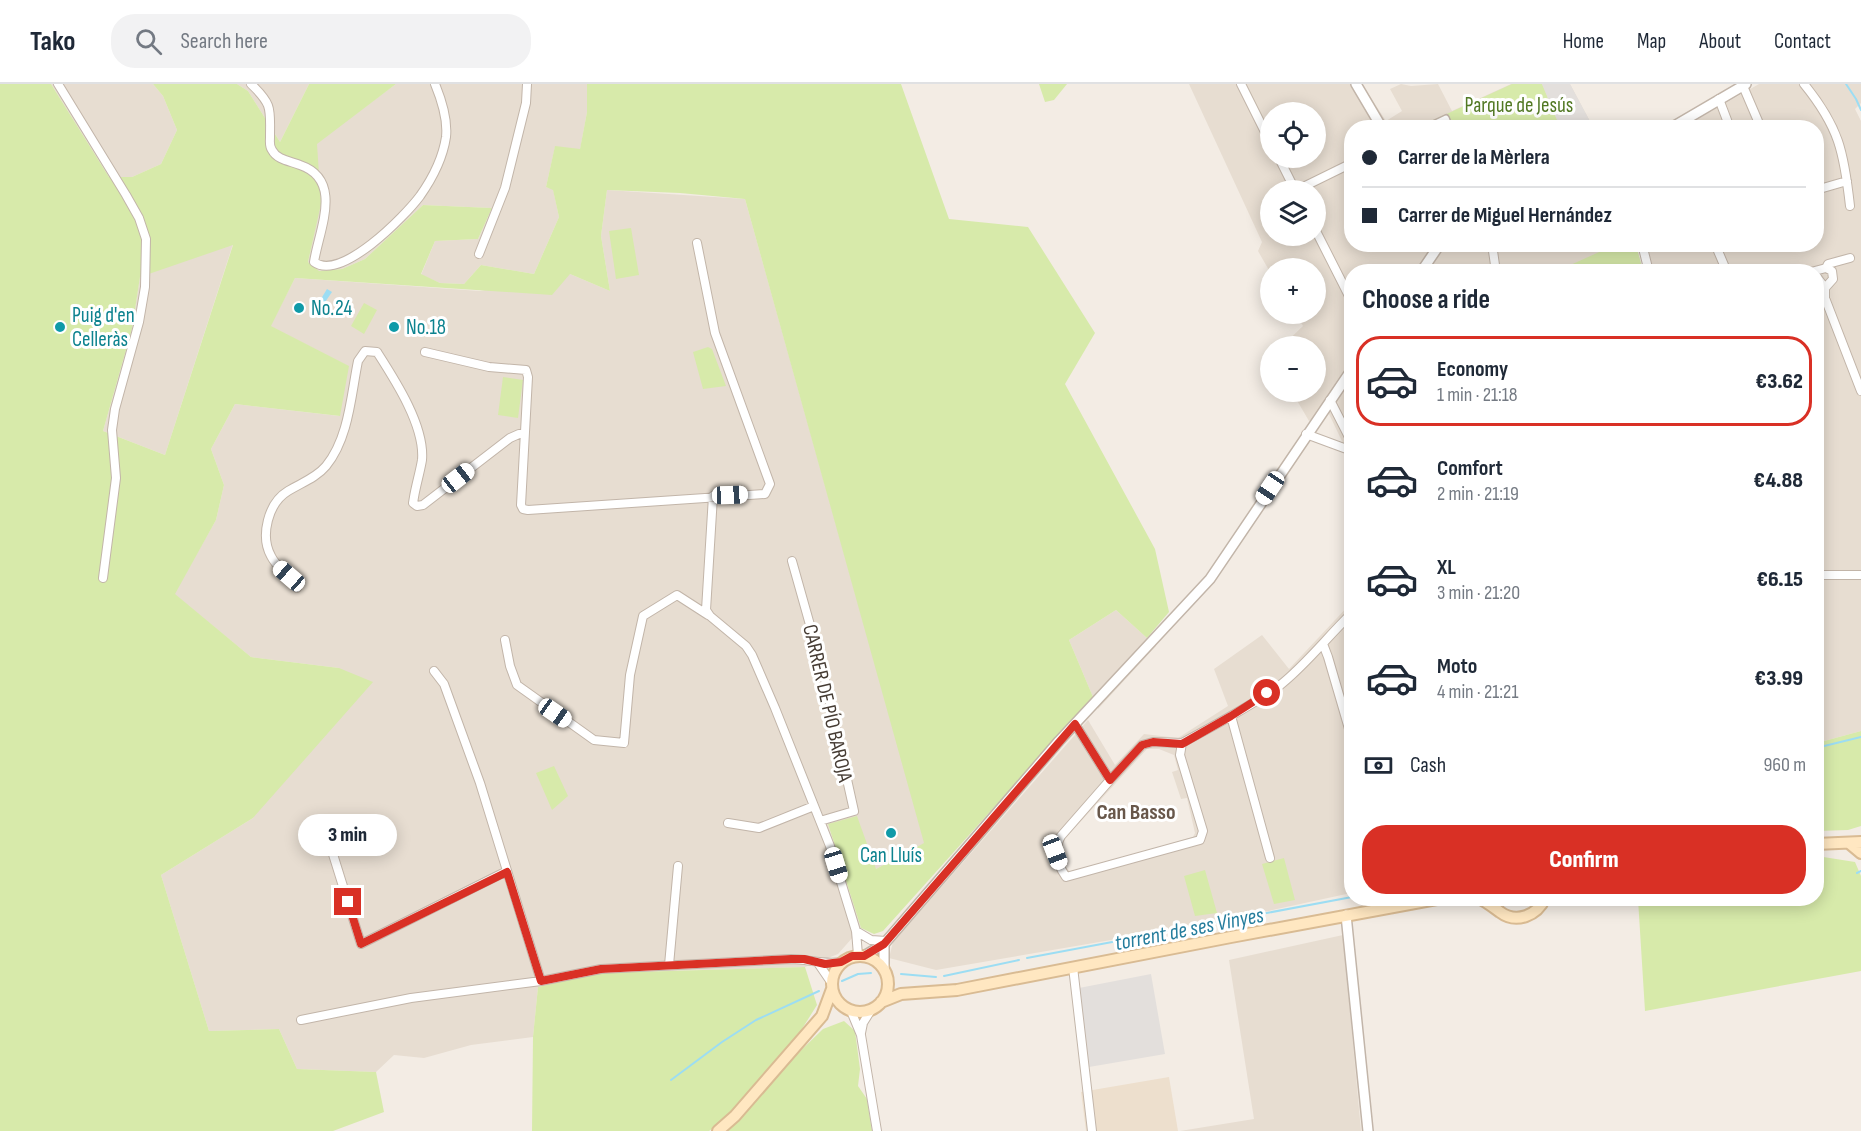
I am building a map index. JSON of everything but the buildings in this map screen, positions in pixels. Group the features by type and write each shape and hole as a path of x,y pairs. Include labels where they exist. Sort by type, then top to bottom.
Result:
{"main road":[{"path":"1849,843 1861,835"},
{"path":"1849,843 1861,853"},
{"path":"1824,844 1861,844"},
{"path":"822,1016 849,1010 864,1012 871,1010 895,995 957,990 1397,906"},
{"path":"1496,906 1509,917 1518,918 1528,916 1539,906"},
{"path":"718,1131 735,1116 822,1016 832,986 834,971 841,962 861,955 876,960 897,986 909,993"},
{"path":"881,1002 888,990 886,973"},
{"path":"832,986 839,1003 849,1010"}],"street":[{"path":"58,84 126,195 139,218 146,239 145,287 112,430 116,478 103,578"},
{"path":"251,84 267,101 271,110 270,148 276,156 303,166 314,173 322,183 327,204 314,262 319,266 327,266 344,261 363,251 383,236 420,195 441,156 446,137 446,118 435,84"},
{"path":"479,255 505,188 526,103 527,84"},
{"path":"1241,84 1260,122"},
{"path":"1356,84 1377,120"},
{"path":"1804,84 1818,100 1834,129 1843,153 1850,206"},
{"path":"1684,120 1745,85 1758,120"},
{"path":"1719,99 1727,120"},
{"path":"1317,180 1344,167"},
{"path":"1824,188 1847,182"},
{"path":"425,352 489,367 526,370 528,377 521,505 523,509 765,494 770,484 715,333 697,243"},
{"path":"1324,246 1344,286"},
{"path":"1850,258 1827,264 1826,268 1832,271 1833,279 1825,288 1825,298 1861,391"},
{"path":"297,588 270,555 267,530 269,516 275,502 287,491 305,483 325,467 340,444 358,361 365,351 377,352 397,384 418,430 422,458 413,503 417,506 423,505 510,438 524,434"},
{"path":"505,640 510,666 517,685 594,740 624,743 630,675 643,616 677,595 710,616 746,646 775,708 830,846 861,955 885,942 1075,724 1210,579 1344,380"},
{"path":"1330,400 1344,427"},
{"path":"1306,434 1344,449"},
{"path":"710,616 706,610 705,601 713,496"},
{"name":"CARRER DE PÍO BAROJA","path":"792,561 823,671 854,811 820,821"},
{"path":"1824,575 1861,575"},
{"path":"1182,744 1180,755 1203,831 1202,838 1066,877 1055,852 1061,836 1142,745 1153,742 1182,744 1231,716 1279,686 1344,622"},
{"path":"1323,644 1344,712"},
{"path":"434,671 444,684 480,783 541,981"},
{"path":"1231,716 1270,858"},
{"path":"1075,724 1110,780"},
{"path":"728,823 759,828 814,806"},
{"path":"322,819 361,944 507,872"},
{"path":"669,965 678,866"},
{"path":"1346,915 1368,1131"},
{"path":"856,931 872,940 885,942"},
{"path":"885,942 886,973"},
{"path":"301,1020 421,997 541,981 601,969 791,959 804,959 818,963 841,962"},
{"path":"818,963 832,986"},
{"path":"1073,967 1092,1131"},
{"path":"849,1010 861,1035 877,1131"},
{"path":"861,1035 863,1023 871,1010"}],"shaded area":[{"path":"51,84 153,84 163,96 177,130 161,164 132,177 109,177"},
{"path":"237,84 309,84 280,142 248,91"},
{"path":"396,84 587,84 587,112 580,150 555,147 546,187 553,189 559,217 534,274 481,265 464,284 440,283 421,275 435,241 478,239 492,208 423,205 365,259 342,269 318,271 308,262 320,204 316,143"},
{"path":"1189,84 1362,84 1385,120 1344,120 1344,252 1638,252 1641,264 1344,264 1344,445 1329,414 1309,421 1298,402 1326,402 1326,336 1292,336 1303,326 1302,324 1326,324 1326,258 1262,258 1258,251 1260,246 1326,246 1326,180 1260,180 1260,238"},
{"path":"1401,84 1411,86 1438,84 1452,111 1511,84 1570,84 1589,120 1388,120 1402,111 1390,89"},
{"path":"1542,84 1570,84 1589,120 1557,120"},
{"path":"1759,84 1861,84 1861,103 1855,109 1861,121 1861,731 1824,741 1824,264 1649,264 1647,252 1824,252 1824,120 1696,120"},
{"path":"607,190 745,199 925,843 876,869 828,824 861,928 838,954 805,967 599,973 538,987 533,1037 471,1045 424,1058 394,1055 376,1072 297,1069 279,1029 209,1031 161,875 253,818 339,668 251,657 174,594 216,520 224,485 211,449 235,404 339,416 348,366 270,326 295,278 480,291 570,274 610,291 601,236"},
{"path":"233,244 165,455 103,431 132,329 140,276"},
{"path":"1116,610 1156,646 1098,709 1069,640"},
{"path":"1344,610 1344,895 1222,921 936,970 889,958 893,942 1088,720 1115,765 1144,734 1178,738 1228,706 1214,669 1262,635 1289,669","holes":["1147,749 1159,749 1174,755 1178,770 1172,772 1181,799 1187,798 1195,833 1193,837 1071,872 1066,868 1061,851 1062,842"]},
{"path":"1343,935 1361,1131 1180,1131 1254,1119 1229,960"},
{"path":"1151,974 1165,1054 1089,1067 1079,988"},
{"path":"1169,1077 1178,1131 1086,1131 1081,1092"}],"green space":[{"path":"0,84 51,84 109,177 132,177 161,164 177,130 163,96 153,84 237,84 248,91 280,142 309,84 396,84 317,144 321,204 308,262 319,271 342,269 365,259 423,205 492,208 478,239 435,241 421,274 440,283 464,284 481,265 534,274 559,217 553,190 546,187 555,146 580,149 587,112 587,84 901,84 949,219 1028,227 1095,333 1065,384 1155,549 1169,612 1147,638 1116,610 1069,640 1093,697 883,931 874,934 861,928 828,824 857,816 876,869 924,843 745,199 607,190 601,236 610,291 570,274 552,295 295,278 271,326 349,366 340,416 235,404 211,449 224,485 216,520 175,594 251,657 339,668 373,682 253,818 161,875 209,1031 279,1029 297,1069 376,1072 384,1112 333,1131 0,1131","holes":["233,245 165,455 103,431 132,329 140,277"]},
{"path":"1039,84 1067,84 1054,100 1045,102"},
{"name":"Parque de Jesús","path":"1512,84 1542,84 1557,120 1433,120"},
{"path":"631,228 639,275 616,279 609,231"},
{"path":"1599,252 1638,252 1641,264 1573,264"},
{"path":"364,303 377,310 364,334 351,326"},
{"path":"708,347 712,349 726,386 703,389 693,352"},
{"path":"503,377 523,380 518,418 498,415"},
{"path":"1861,731 1861,826 1848,830 1824,831 1824,741"},
{"path":"554,766 568,796 552,810 536,773"},
{"path":"1824,857 1855,862 1861,876 1861,971 1645,1011 1638,906 1824,906"},
{"path":"1284,858 1295,900 1274,904 1262,864"},
{"path":"1205,870 1217,913 1195,916 1184,876"},
{"path":"805,967 817,1005 795,1040 725,1120 709,1131 532,1131 533,1037 538,987 599,973"},
{"path":"844,1021 855,1031 860,1069 858,1086 867,1099 872,1131 728,1131 787,1064 823,1029"}],"water":[{"path":"327,289 332,292 319,311 316,307"}],"waterway":[{"path":"1846,84 1861,110"},
{"name":"torrent de ses Vinyes","path":"1824,746 1861,737"},
{"path":"1857,873 1861,871"},
{"name":"torrent de ses Vinyes","path":"1027,958 1344,899"},
{"name":"torrent de ses Vinyes","path":"944,976 1019,960"},
{"name":"torrent de ses Vinyes","path":"842,981 858,974 871,973"},
{"name":"torrent de ses Vinyes","path":"901,974 936,977"},
{"name":"torrent de ses Vinyes","path":"671,1080 756,1020 819,991"}],"place":[{"name":"No.24","path":"299,308"},
{"name":"Puig d'en Celleràs","path":"60,327"},
{"name":"No.18","path":"394,327"},
{"name":"Can Lluís","path":"891,833"}],"district":[{"name":"Can Basso","path":"1136,811"}],"route":[{"path":"348,902 361,944 507,872 541,981 601,969 646,966 791,959 804,959 825,964 841,962 852,956 864,956 884,944 1075,724 1110,780 1142,745 1153,742 1182,744 1267,693"}]}
